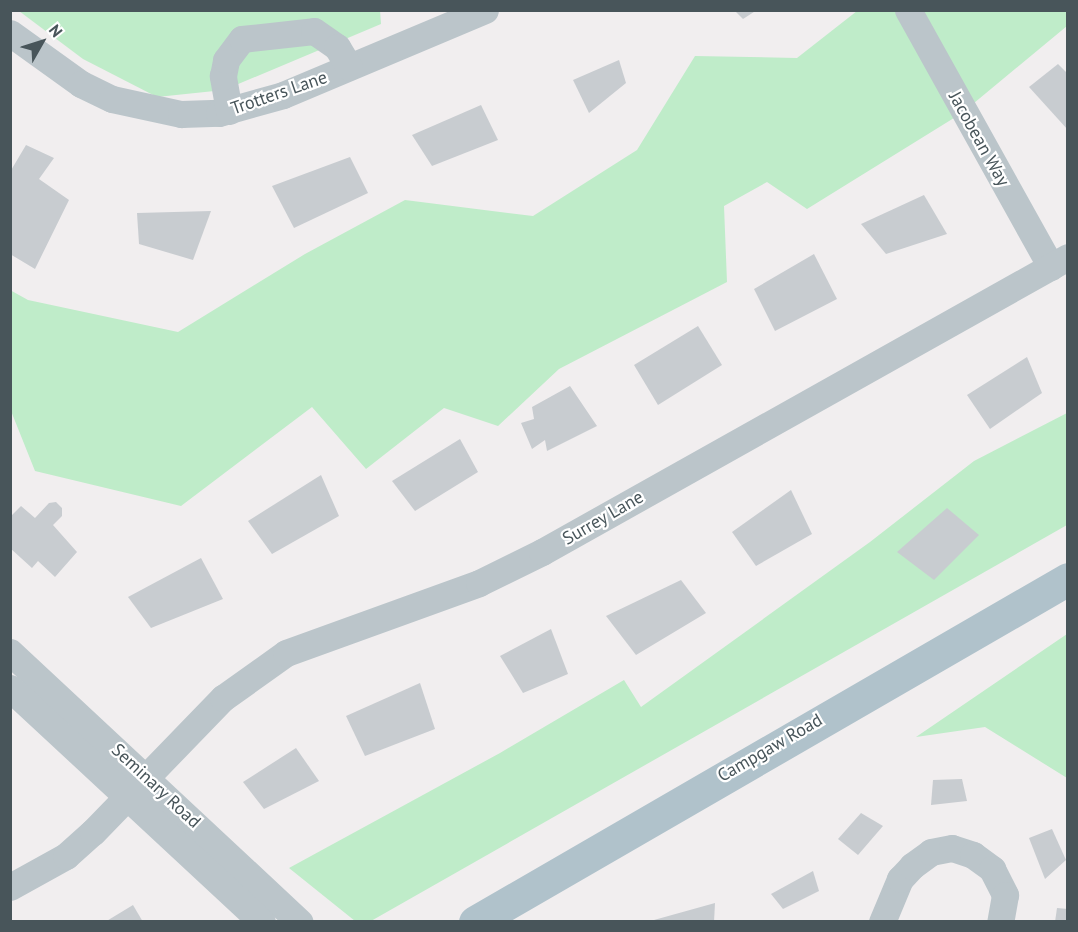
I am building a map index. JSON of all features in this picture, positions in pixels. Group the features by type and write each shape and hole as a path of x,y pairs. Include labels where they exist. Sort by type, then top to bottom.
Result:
{"main road":[{"name":"Campgaw Road","path":"475,921 1068,579"}],"street":[{"name":"Trotters Lane","path":"10,33 81,84 112,99 181,114 229,111 283,95 485,10"},
{"name":"Jacobean Way","path":"908,10 1059,262"},
{"path":"229,111 223,76 226,60 242,39 314,31 337,47 349,67"},
{"name":"Surrey Lane","path":"10,887 66,856 128,800 147,776 223,698 286,653 479,583 542,552 1059,262"},
{"name":"Seminary Road","path":"10,652 147,776 300,921"},
{"name":"Seminary Road","path":"10,688 128,800 262,921"},
{"path":"882,921 900,879 912,866 931,852 952,848 973,855 992,869 1005,895 1000,921"}],"green space":[{"path":"380,10 381,24 224,90 157,97 83,59 19,11"},
{"path":"857,11 1067,11 1067,26 962,113 807,209 767,182 724,206 727,282 559,369 498,426 444,408 366,469 312,407 181,506 35,471 11,411 10,290 28,300 178,332 305,254 405,200 533,216 637,150 695,56 797,58"},
{"path":"1067,413 1067,525 371,921 355,921 289,868 500,753 624,680 641,707 870,542 974,461"},
{"path":"1067,634 1067,778 985,727 916,737"}],"building":[{"path":"734,10 757,10 743,19"},
{"path":"619,60 626,83 589,113 573,80"},
{"path":"1058,64 1068,74 1068,130 1029,87"},
{"path":"481,105 498,140 432,166 412,135"},
{"path":"26,145 54,158 39,179 69,200 35,269 10,254 10,172"},
{"path":"350,157 368,193 294,228 272,186"},
{"path":"924,195 947,234 886,254 861,224"},
{"path":"211,211 193,260 139,244 137,213"},
{"path":"814,254 837,299 775,331 754,289"},
{"path":"698,326 722,365 658,405 634,365"},
{"path":"1027,357 1042,393 990,429 967,395"},
{"path":"570,386 597,426 547,451 545,440 532,449 521,423 534,419 532,407"},
{"path":"460,439 478,472 415,511 392,481"},
{"path":"321,475 339,516 272,554 248,521"},
{"path":"791,490 812,534 756,566 732,532"},
{"path":"56,502 62,508 62,516 53,525 77,552 55,577 38,561 32,568 10,548 10,517 21,506 35,518 49,503"},
{"path":"947,508 979,535 934,580 897,552"},
{"path":"201,558 223,599 151,628 128,597"},
{"path":"681,580 706,613 636,655 606,616"},
{"path":"551,629 568,674 523,693 500,656"},
{"path":"420,683 435,729 365,756 346,716"},
{"path":"296,748 319,781 264,809 243,782"},
{"path":"962,779 967,801 931,805 933,780"},
{"path":"861,813 883,826 858,855 838,839"},
{"path":"1052,829 1066,860 1045,879 1029,838"},
{"path":"813,871 819,891 783,909 771,894"},
{"path":"715,903 714,922 654,920"},
{"path":"133,905 143,922 105,922"},
{"path":"1057,908 1068,909 1068,922 1055,922"}]}
